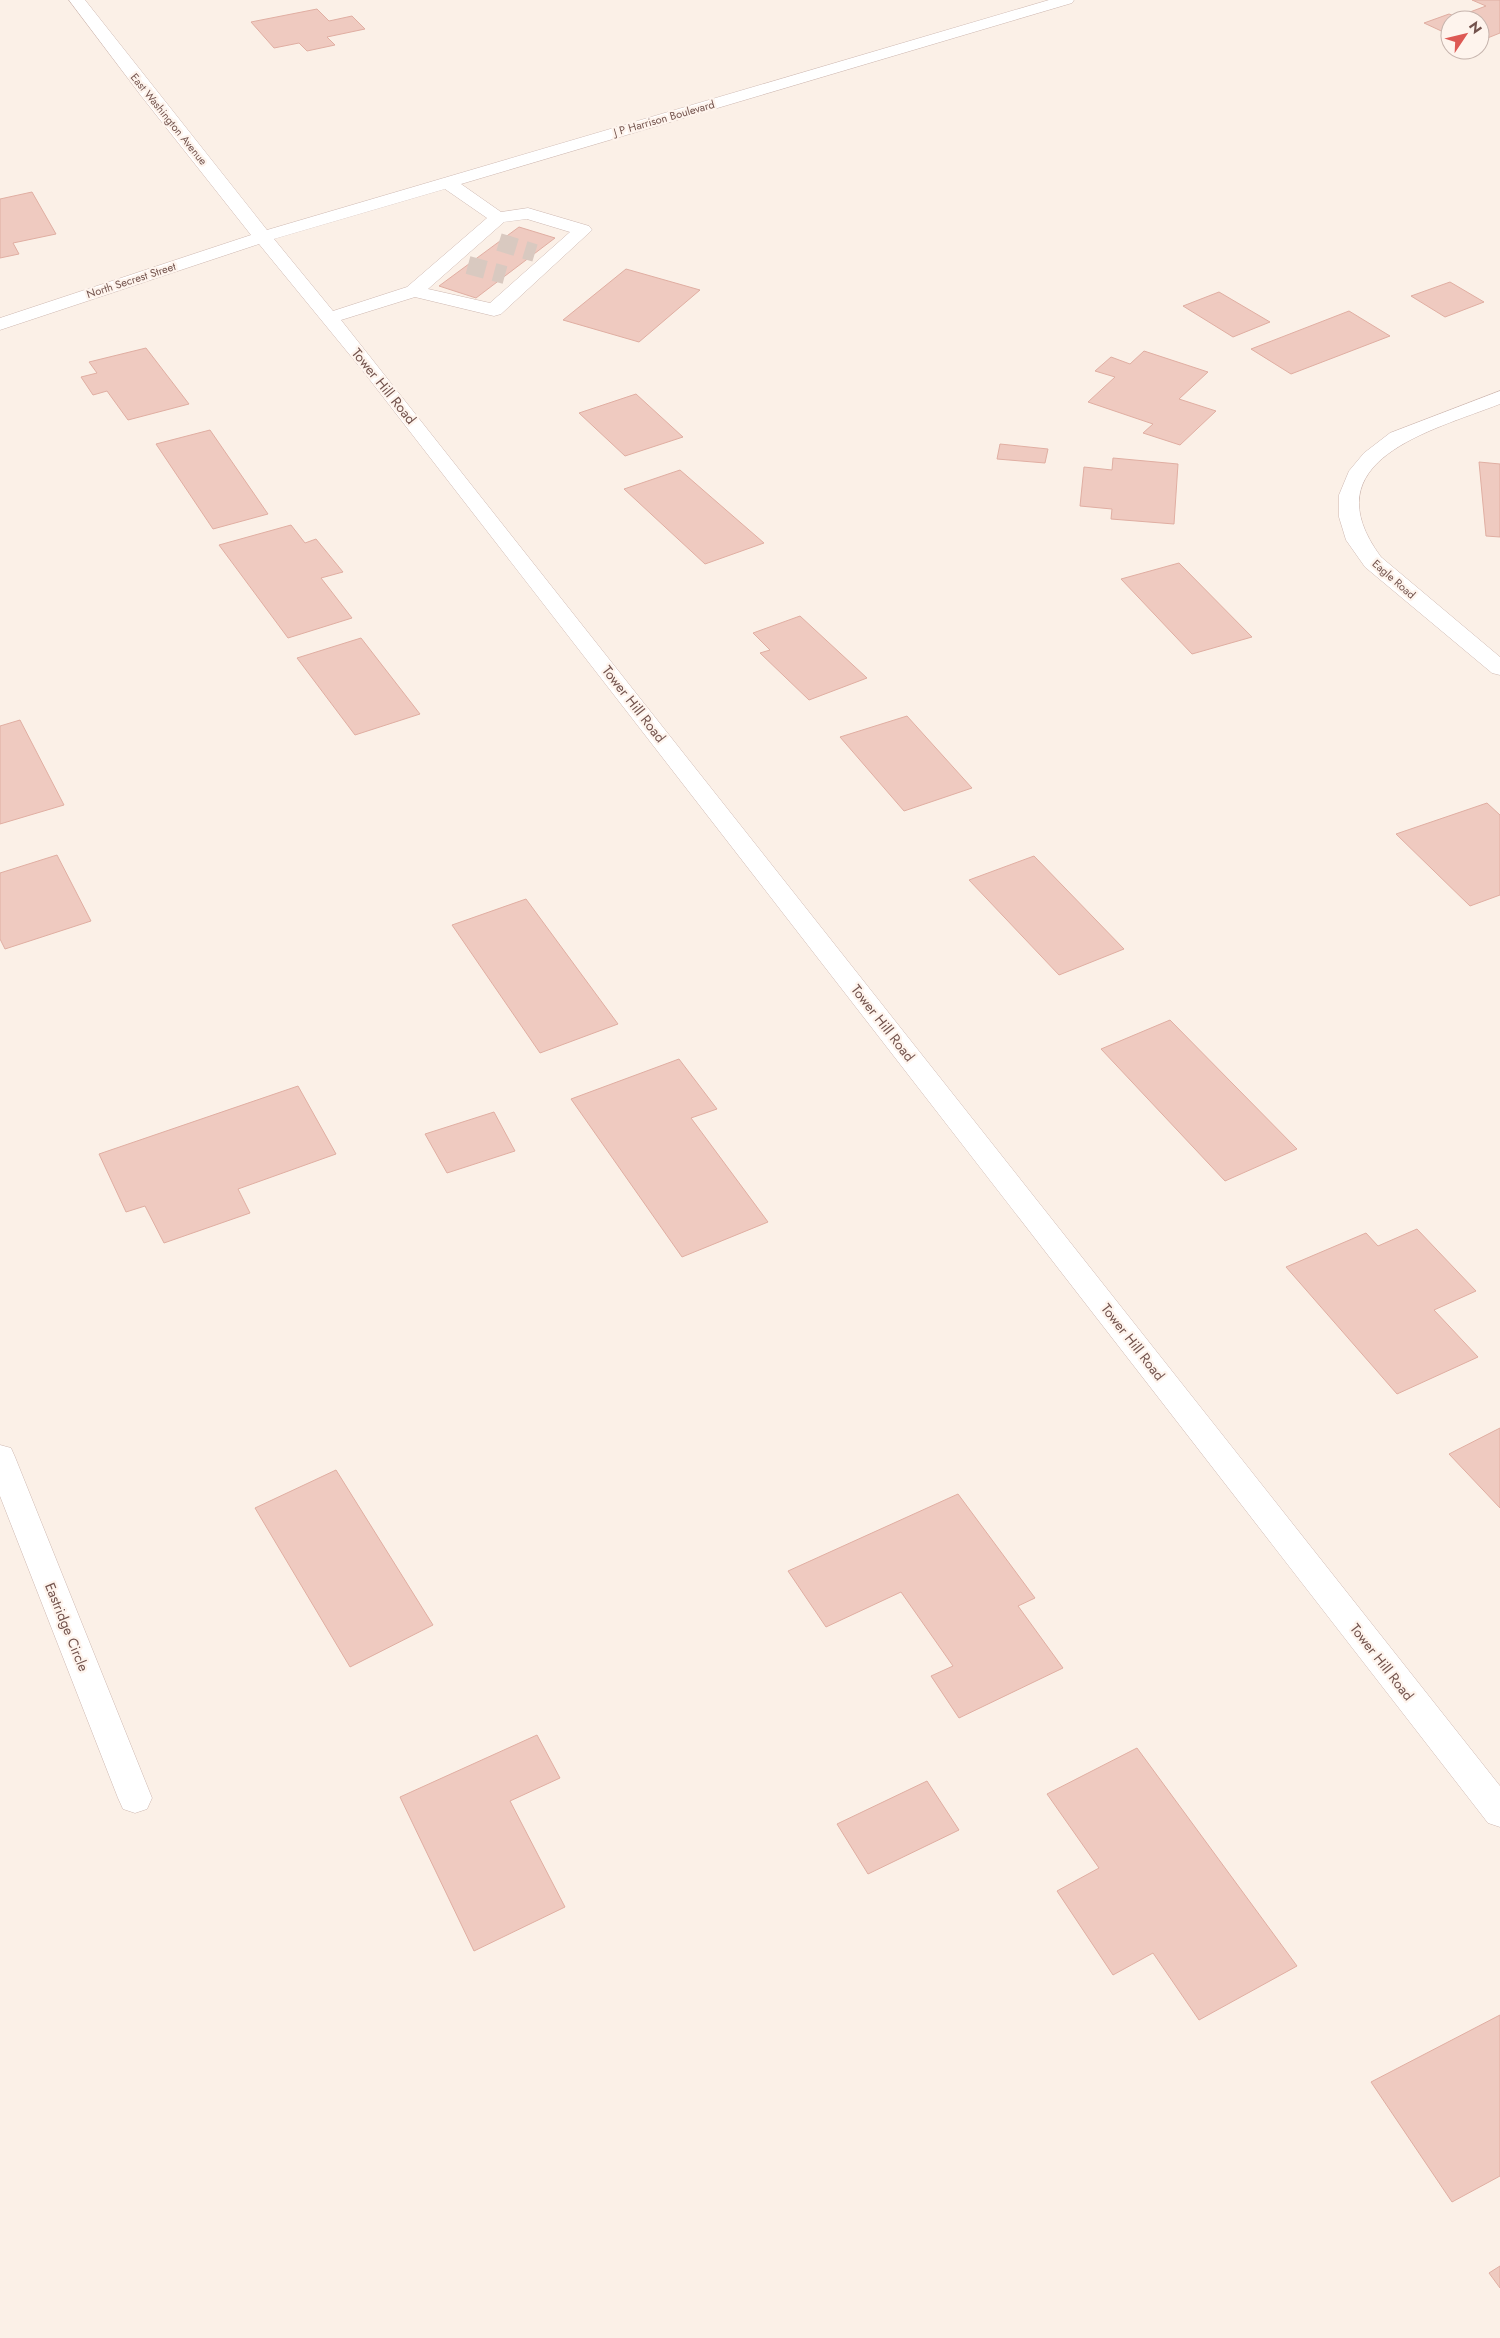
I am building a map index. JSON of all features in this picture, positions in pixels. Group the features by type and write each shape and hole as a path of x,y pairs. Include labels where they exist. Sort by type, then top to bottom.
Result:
{"street":[{"name":"East Washington Avenue","path":"76,0 263,237"},
{"name":"J P Harrison Boulevard","path":"263,237 1066,0"},
{"path":"447,182 498,218"},
{"path":"329,318 414,291 498,218 528,213 583,230 494,310 414,291"},
{"path":"478,236 499,242"},
{"name":"Tower Hill Road","path":"263,237 376,375 1500,1812"},
{"name":"North Secrest Street","path":"0,324 263,237"},
{"path":"535,253 554,258"},
{"path":"448,260 468,265"},
{"path":"505,276 527,282"},
{"name":"Eagle Road","path":"1500,397 1397,437 1371,456 1356,475 1349,495 1349,517 1357,540 1372,562 1500,668"},
{"name":"Eastridge Circle","path":"0,1457 135,1798"}],"building":[{"path":"1472,0 1500,0 1500,33 1490,37 1490,10 1475,10 1486,6"},
{"path":"317,9 329,21 352,16 365,29 327,37 335,45 307,51 299,43 274,48 251,22"},
{"path":"1440,17 1440,30 1424,23"},
{"path":"32,192 56,234 13,243 19,254 0,258 0,199"},
{"path":"519,227 555,238 476,298 439,286"},
{"path":"626,269 700,290 639,342 563,320"},
{"path":"1450,282 1484,302 1445,317 1411,296"},
{"path":"1219,292 1270,322 1233,337 1183,306"},
{"path":"1349,311 1390,336 1291,374 1251,349"},
{"path":"146,348 189,404 128,420 107,391 93,395 81,377 97,373 89,362"},
{"path":"1144,351 1208,372 1179,399 1216,411 1180,445 1143,433 1153,424 1088,402 1115,377 1095,371 1111,357 1130,364"},
{"path":"636,394 683,437 625,456 579,413"},
{"path":"210,430 268,514 213,529 156,444"},
{"path":"1000,444 1048,449 1045,463 997,459"},
{"path":"1113,458 1178,464 1174,524 1111,519 1112,509 1080,506 1084,467 1112,470"},
{"path":"1479,462 1500,464 1500,537 1486,536"},
{"path":"680,470 764,543 705,564 624,489"},
{"path":"291,525 305,543 316,539 343,572 321,578 352,618 288,638 219,545"},
{"path":"1179,563 1252,637 1192,654 1121,579"},
{"path":"800,616 867,678 809,700 760,653 770,650 753,633"},
{"path":"361,638 420,714 355,735 297,658"},
{"path":"907,716 972,788 904,811 840,737"},
{"path":"20,720 64,805 0,824 0,726"},
{"path":"1487,803 1500,815 1500,895 1470,906 1396,834"},
{"path":"57,855 91,921 5,949 0,939 0,873"},
{"path":"1034,856 1124,949 1059,975 969,880"},
{"path":"526,899 618,1024 540,1053 452,925"},
{"path":"1170,1020 1297,1149 1225,1181 1101,1049"},
{"path":"679,1059 717,1109 691,1118 768,1222 682,1257 571,1099"},
{"path":"298,1086 336,1154 238,1189 250,1213 164,1243 145,1206 126,1212 99,1154"},
{"path":"494,1112 515,1151 447,1173 425,1134"},
{"path":"1417,1229 1476,1291 1434,1310 1478,1357 1397,1394 1286,1267 1366,1233 1378,1246"},
{"path":"1500,1428 1500,1508 1449,1454"},
{"path":"336,1470 433,1625 350,1667 255,1508"},
{"path":"958,1494 1035,1598 1018,1606 1063,1668 959,1718 931,1676 953,1666 901,1592 826,1627 788,1571"},
{"path":"537,1735 560,1778 510,1801 565,1907 474,1951 400,1797"},
{"path":"1137,1748 1297,1966 1199,2020 1153,1953 1113,1975 1057,1891 1099,1868 1047,1794"},
{"path":"927,1781 959,1830 868,1874 837,1824"},
{"path":"1500,2015 1500,2176 1452,2202 1371,2082"},
{"path":"1500,2266 1500,2288 1489,2273"}],"tunnel":[{"path":"499,242 535,253"},
{"path":"468,265 505,275"}]}
